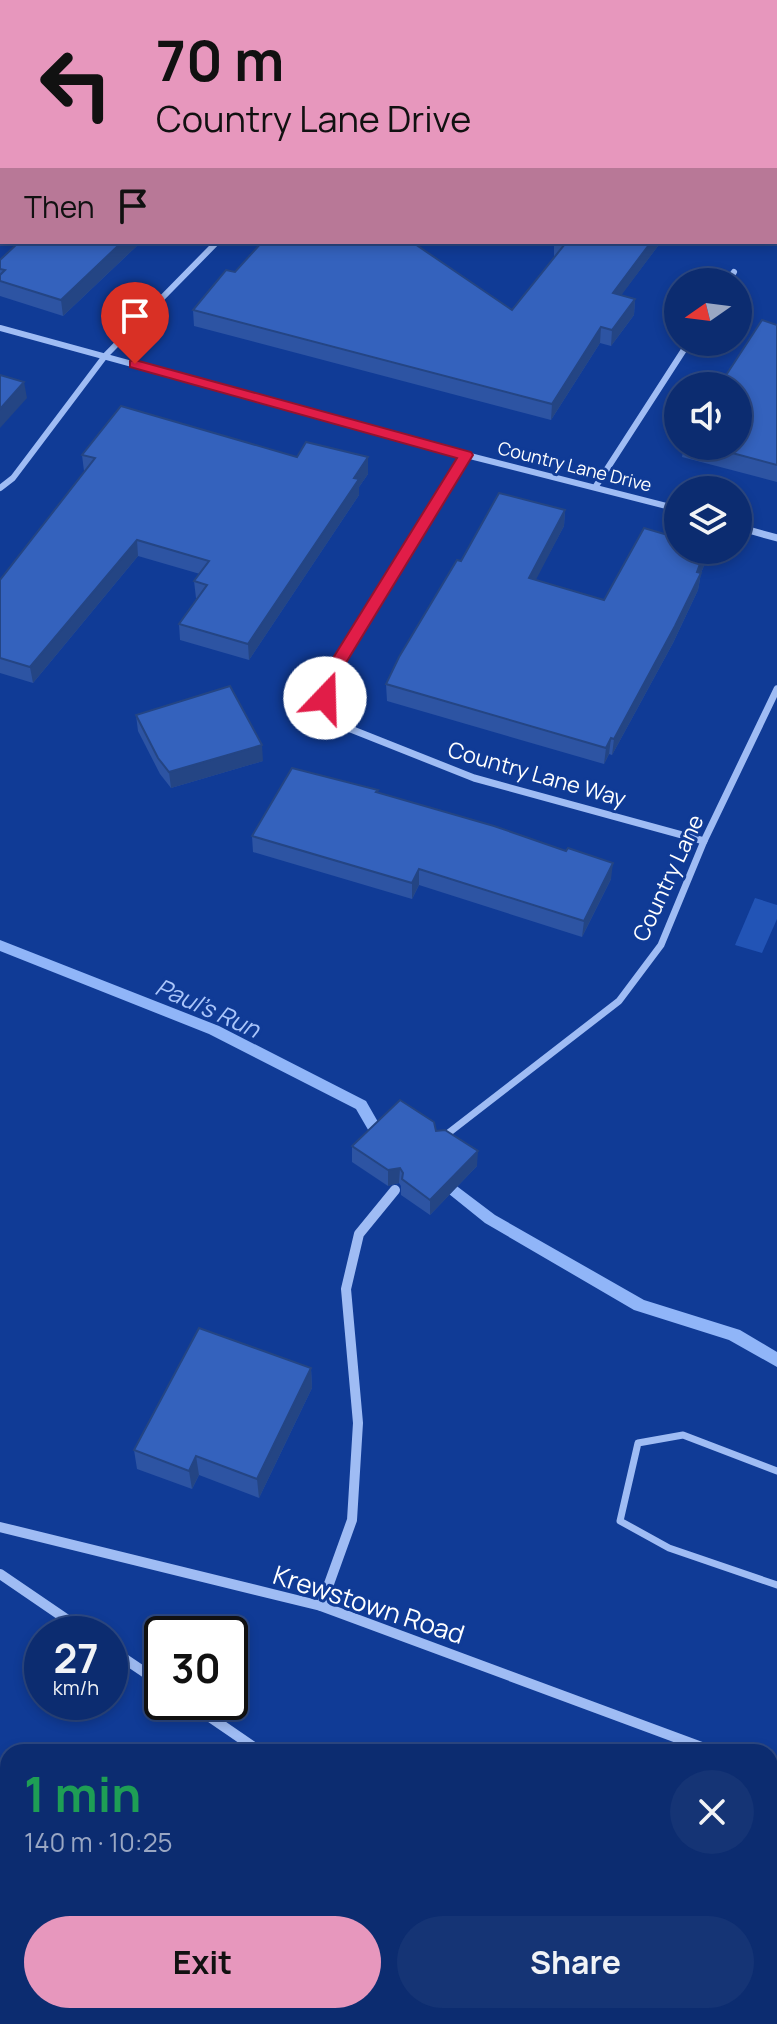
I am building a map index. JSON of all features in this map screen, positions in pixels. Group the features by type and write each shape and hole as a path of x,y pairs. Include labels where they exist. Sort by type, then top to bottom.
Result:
{"street":[{"path":"0,488 13,478 105,356 215,244"},
{"name":"Country Lane Drive","path":"0,328 466,455 664,505"},
{"path":"596,486 680,356"},
{"name":"Country Lane Way","path":"466,455 333,671 325,698 335,715 343,726 474,778 704,841"},
{"path":"752,531 777,538"},
{"name":"Country Lane","path":"439,1141 619,1001 661,945 704,841 777,689"},
{"path":"321,1606 352,1520 358,1423 346,1289 359,1234 395,1190"},
{"name":"Krewstown Road","path":"0,1527 321,1606 693,1744"},
{"path":"0,1574 62,1616"},
{"path":"214,1720 249,1744"}],"lane":[{"path":"777,1471 683,1435 638,1443 620,1521 669,1548 777,1585"}],"shaded area":[{"path":"755,898 777,905 777,919 762,953 735,945"}],"building":[{"path":"17,244 120,244 61,300 0,281 0,275 5,270 0,269 0,260"},
{"path":"260,244 415,244 512,310 565,244 650,244 613,293 635,299 612,330 601,327 552,404 193,310 226,270 235,272"},
{"path":"762,320 777,325 777,465 752,458 752,372 728,372 739,356 752,356 752,335"},
{"path":"0,375 24,382 0,409"},
{"path":"121,406 297,457 306,442 368,457 354,478 359,479 248,644 179,624 207,585 194,581 209,561 137,540 30,667 0,658 0,580 95,458 82,455"},
{"path":"499,493 565,510 529,578 604,600 644,528 664,534 664,564 700,564 697,572 701,573 614,739 611,738 606,748 386,684 457,560 461,561"},
{"path":"230,686 262,745 169,772 158,758 136,715"},
{"path":"292,768 378,790 376,792 613,863 584,921 419,869 412,883 252,836"},
{"path":"400,1100 434,1122 436,1131 445,1130 478,1151 430,1200 402,1179 400,1168 388,1170 352,1146"},
{"path":"199,1328 311,1368 257,1479 196,1456 189,1471 134,1450"}],"waterway":[{"name":"Paul's Run","path":"0,945 214,1030 361,1105 379,1136"},
{"name":"Paul's Run","path":"454,1190 490,1219 639,1305 734,1335 777,1360"}],"route":[{"path":"135,364 466,455 333,671 325,698"}]}
